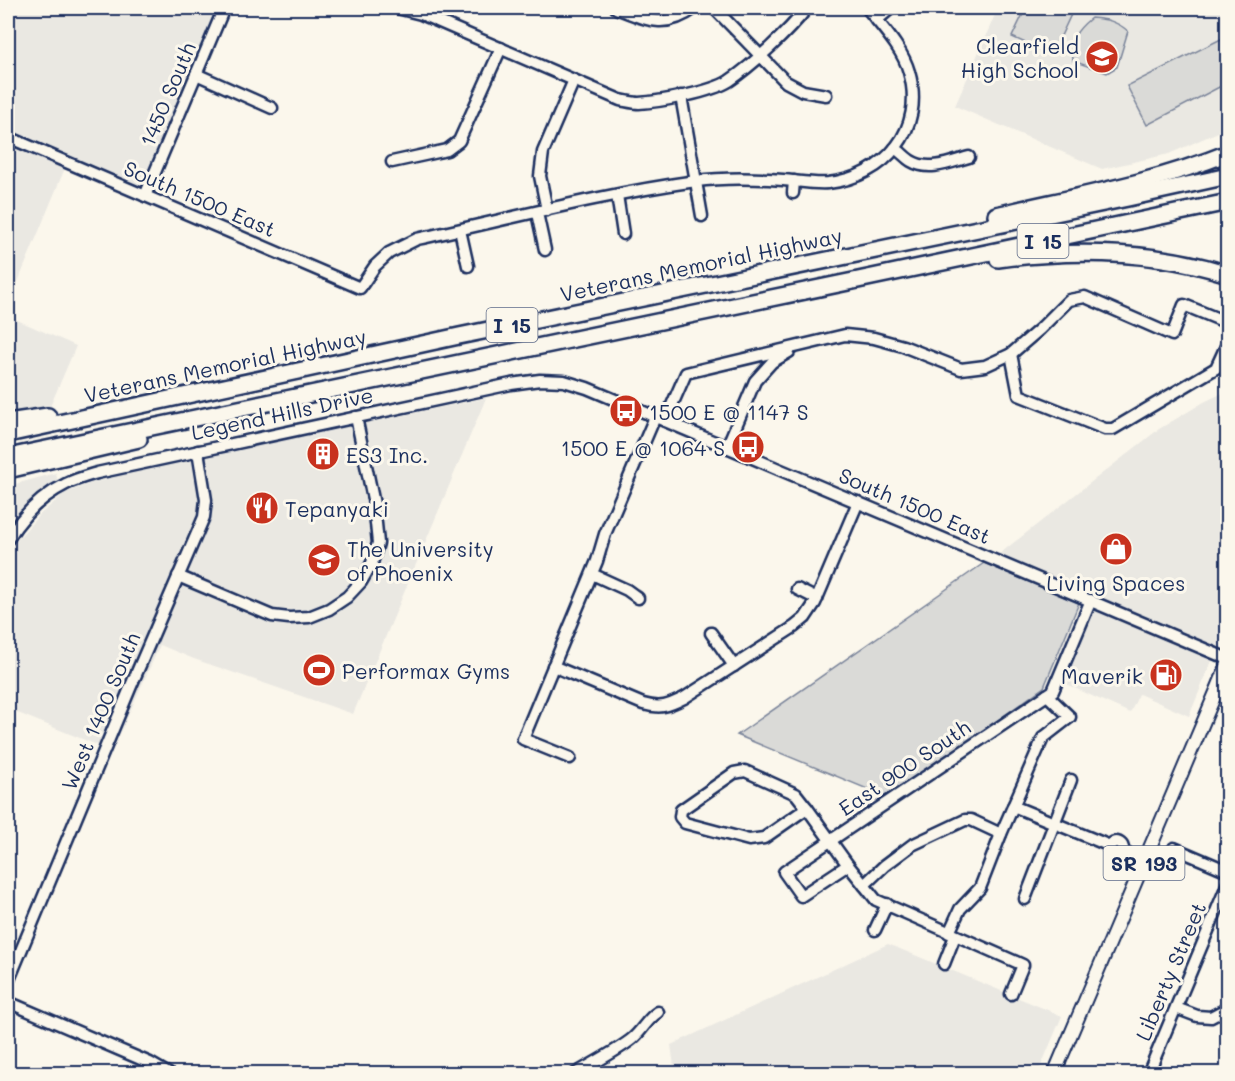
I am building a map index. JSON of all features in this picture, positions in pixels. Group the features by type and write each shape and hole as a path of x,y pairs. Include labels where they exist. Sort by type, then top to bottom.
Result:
{"highway":[{"path":"890,247 927,232 1158,177 1227,153"},
{"name":"Veterans Memorial Highway","path":"8,434 459,336 1227,176"},
{"name":"I 15","path":"8,457 1227,202"},
{"path":"858,280 1001,259 1082,253 1159,258 1227,274"},
{"path":"8,470 273,408 294,396"},
{"path":"8,422 93,410 134,407"}],"main road":[{"name":"SR 193","path":"1054,1074 1227,664"}],"street":[{"name":"1450 South","path":"146,196 224,8"},
{"path":"397,8 421,14 620,100 637,103 706,91 728,81 760,56 807,8"},
{"path":"616,8 658,22 677,19 694,8"},
{"path":"714,8 786,82 803,91 826,95"},
{"path":"468,266 460,230 617,195 696,181 747,178 827,183 852,178 870,170 896,148 906,131 912,113 913,95 909,70 898,49 867,8"},
{"path":"877,20 891,8"},
{"path":"392,162 447,150 459,141 501,48"},
{"path":"196,74 272,108"},
{"path":"545,250 540,176 543,152 574,80"},
{"path":"681,96 702,216"},
{"name":"South 1500 East","path":"8,137 360,288 375,266 389,253 417,239 460,230"},
{"path":"896,148 912,162 928,166 969,157"},
{"path":"793,193 794,181"},
{"path":"617,195 623,234"},
{"path":"570,759 523,739 592,574 605,534 660,419 686,373 845,335 874,338 914,349 961,369 986,366 1011,354 1040,330 1069,300 1086,297 1172,335 1184,306 1227,323"},
{"path":"1011,354 1019,395 1105,429 1113,429 1216,368 1227,342"},
{"path":"727,447 755,381 772,362 799,346"},
{"name":"Legend Hills Drive","path":"8,539 29,510 49,494 67,483 98,473 511,384 540,380 564,381 588,388"},
{"name":"South 1500 East","path":"588,388 1227,659"},
{"path":"178,576 272,616 309,617 329,609 346,597 361,582 372,563 378,543 374,504 356,417"},
{"name":"West 1400 South","path":"8,982 204,517 206,500 198,451"},
{"path":"553,666 655,708 670,705 684,698 805,618 817,599 858,502"},
{"path":"592,574 627,590 638,598"},
{"path":"797,589 817,599"},
{"path":"944,964 960,909 980,888 1043,738 1070,717 1047,695 1053,691 1091,600"},
{"path":"711,633 734,666"},
{"name":"East 900 South","path":"848,865 801,896 784,872 1047,695"},
{"path":"807,808 764,838 749,840 685,823 680,817 681,810 734,773 746,771 796,794 807,808 848,865 876,900 1023,965 1011,994"},
{"path":"1025,899 1071,780"},
{"path":"1013,806 1110,846 1113,843 1119,843 1123,847 1123,852 1144,861"},
{"path":"864,885 912,845 965,820 971,820 1001,834"},
{"path":"1174,848 1227,871"},
{"name":"Liberty Street","path":"1148,1074 1227,883"},
{"path":"875,930 887,904"},
{"path":"8,1002 150,1063 169,1074"},
{"path":"1176,1008 1197,1016 1211,1017 1227,1008"},
{"path":"575,1074 633,1039 649,1018 658,1012"}],"shaded area":[{"path":"8,8 218,8 142,186 138,187 8,131"},
{"name":"Clearfield High School","path":"998,8 1227,8 1227,128 1169,154 1102,169 955,106"},
{"path":"1026,8 1074,8 1052,55 1012,37"},
{"path":"1091,18 1111,21 1128,31 1117,67 1107,73 1073,61 1075,36"},
{"path":"1227,36 1227,83 1147,125 1127,86"},
{"path":"8,144 65,168 8,306"},
{"path":"8,316 76,346 49,409 8,415"},
{"path":"1227,391 1227,625 1189,716 1139,694 1130,713 1059,681 1095,597 998,555 1159,429"},
{"path":"486,398 353,714 160,645 112,751 8,709 8,556 12,546 38,516 65,493 94,482 142,470"},
{"path":"56,473 58,483 8,531 8,486"},
{"path":"984,563 1079,603 1044,687 889,798 737,735"},
{"path":"888,944 1062,1016 1038,1073 675,1073 671,1045"}],"place":[{"name":"Clearfield High School","path":"1102,57"},
{"name":"1500 E @ 1147 S","path":"626,411"},
{"name":"1500 E @ 1064 S","path":"748,447"},
{"name":"ES3 Inc.","path":"323,454"},
{"name":"Tepanyaki","path":"262,508"},
{"name":"Living Spaces","path":"1116,549"},
{"name":"The University of Phoenix","path":"324,560"},
{"name":"Performax Gyms","path":"319,670"},
{"name":"Maverik","path":"1166,675"}]}
